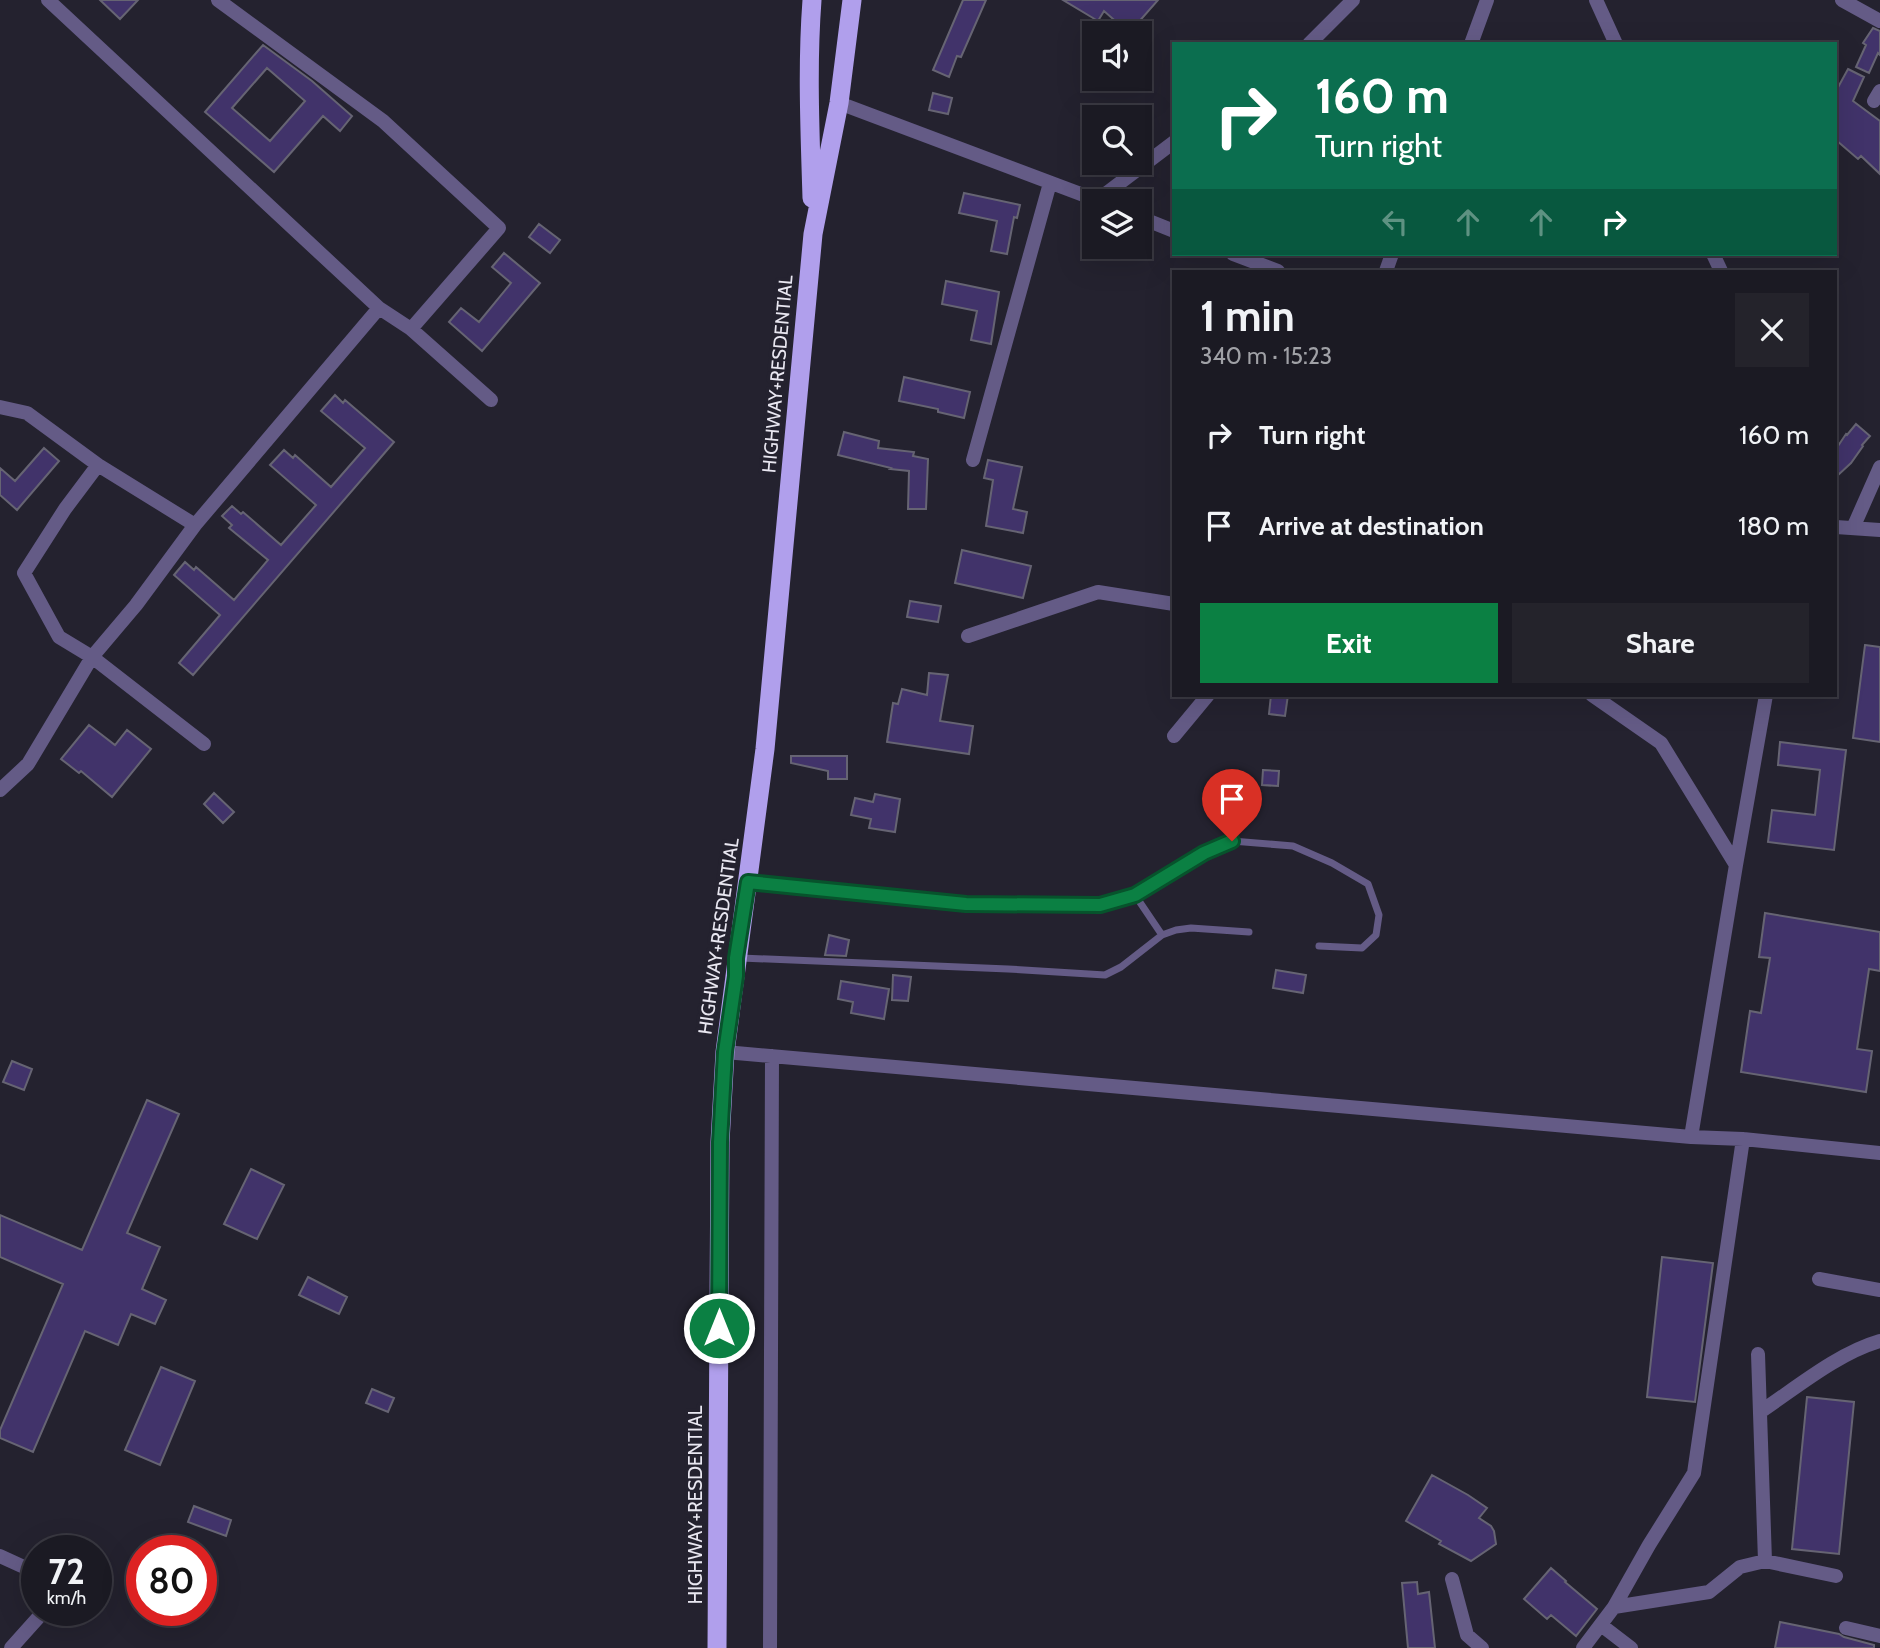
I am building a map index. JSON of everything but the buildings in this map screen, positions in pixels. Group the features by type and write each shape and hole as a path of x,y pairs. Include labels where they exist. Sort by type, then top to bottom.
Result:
{"highway":[{"path":"812,0 809,105 813,234"},
{"path":"813,234 839,103 852,0"},
{"name":"HIGHWAY+RESDENTIAL","path":"717,1648 720,1142 725,1052 766,736 813,234"}],"street":[{"path":"48,0 379,308 411,329 491,400"},
{"path":"218,0 383,121 499,228 411,329"},
{"path":"1310,42 1353,0"},
{"path":"1472,42 1487,0"},
{"path":"1596,0 1615,42"},
{"path":"1842,0 1880,21"},
{"path":"839,103 1082,195"},
{"path":"1112,189 1172,144"},
{"path":"973,460 1050,183"},
{"path":"1152,222 1172,229"},
{"path":"1238,256 1275,270"},
{"path":"0,790 28,764 92,657 136,605 195,525 379,308"},
{"path":"0,407 27,413 98,465 195,525"},
{"path":"98,465 65,509 24,573 59,638 92,657 204,744"},
{"path":"1853,528 1880,467"},
{"path":"1837,527 1880,530"},
{"path":"968,636 1098,592 1172,604"},
{"path":"1174,736 1206,697"},
{"path":"1595,697 1661,743 1736,865"},
{"path":"1691,1137 1766,697"},
{"path":"725,1052 1880,1153"},
{"path":"770,1648 772,1056"},
{"path":"1583,1648 1615,1607 1649,1545 1694,1473 1743,1139"},
{"path":"1819,1279 1880,1290"},
{"path":"1760,1412 1836,1361 1880,1341"},
{"path":"1758,1354 1765,1561"},
{"path":"0,1556 21,1566"},
{"path":"1615,1607 1709,1592 1740,1567 1765,1561 1836,1576"},
{"path":"1451,1579 1467,1635 1482,1648"},
{"path":"1601,1625 1631,1648"},
{"path":"11,1648 31,1626"},
{"path":"1846,1628 1880,1636"}],"lane":[{"path":"748,882 966,904 1100,905 1135,895 1204,853 1232,841 1293,846 1332,863 1368,884 1380,915 1376,935 1362,948 1319,946"},
{"path":"1135,895 1162,935"},
{"path":"736,958 1008,968 1105,975 1121,967 1162,935 1191,928 1249,932"}],"route":[{"path":"719,1328 720,1142 725,1052 748,882 966,904 1100,905 1135,895 1204,853 1232,841"}]}
